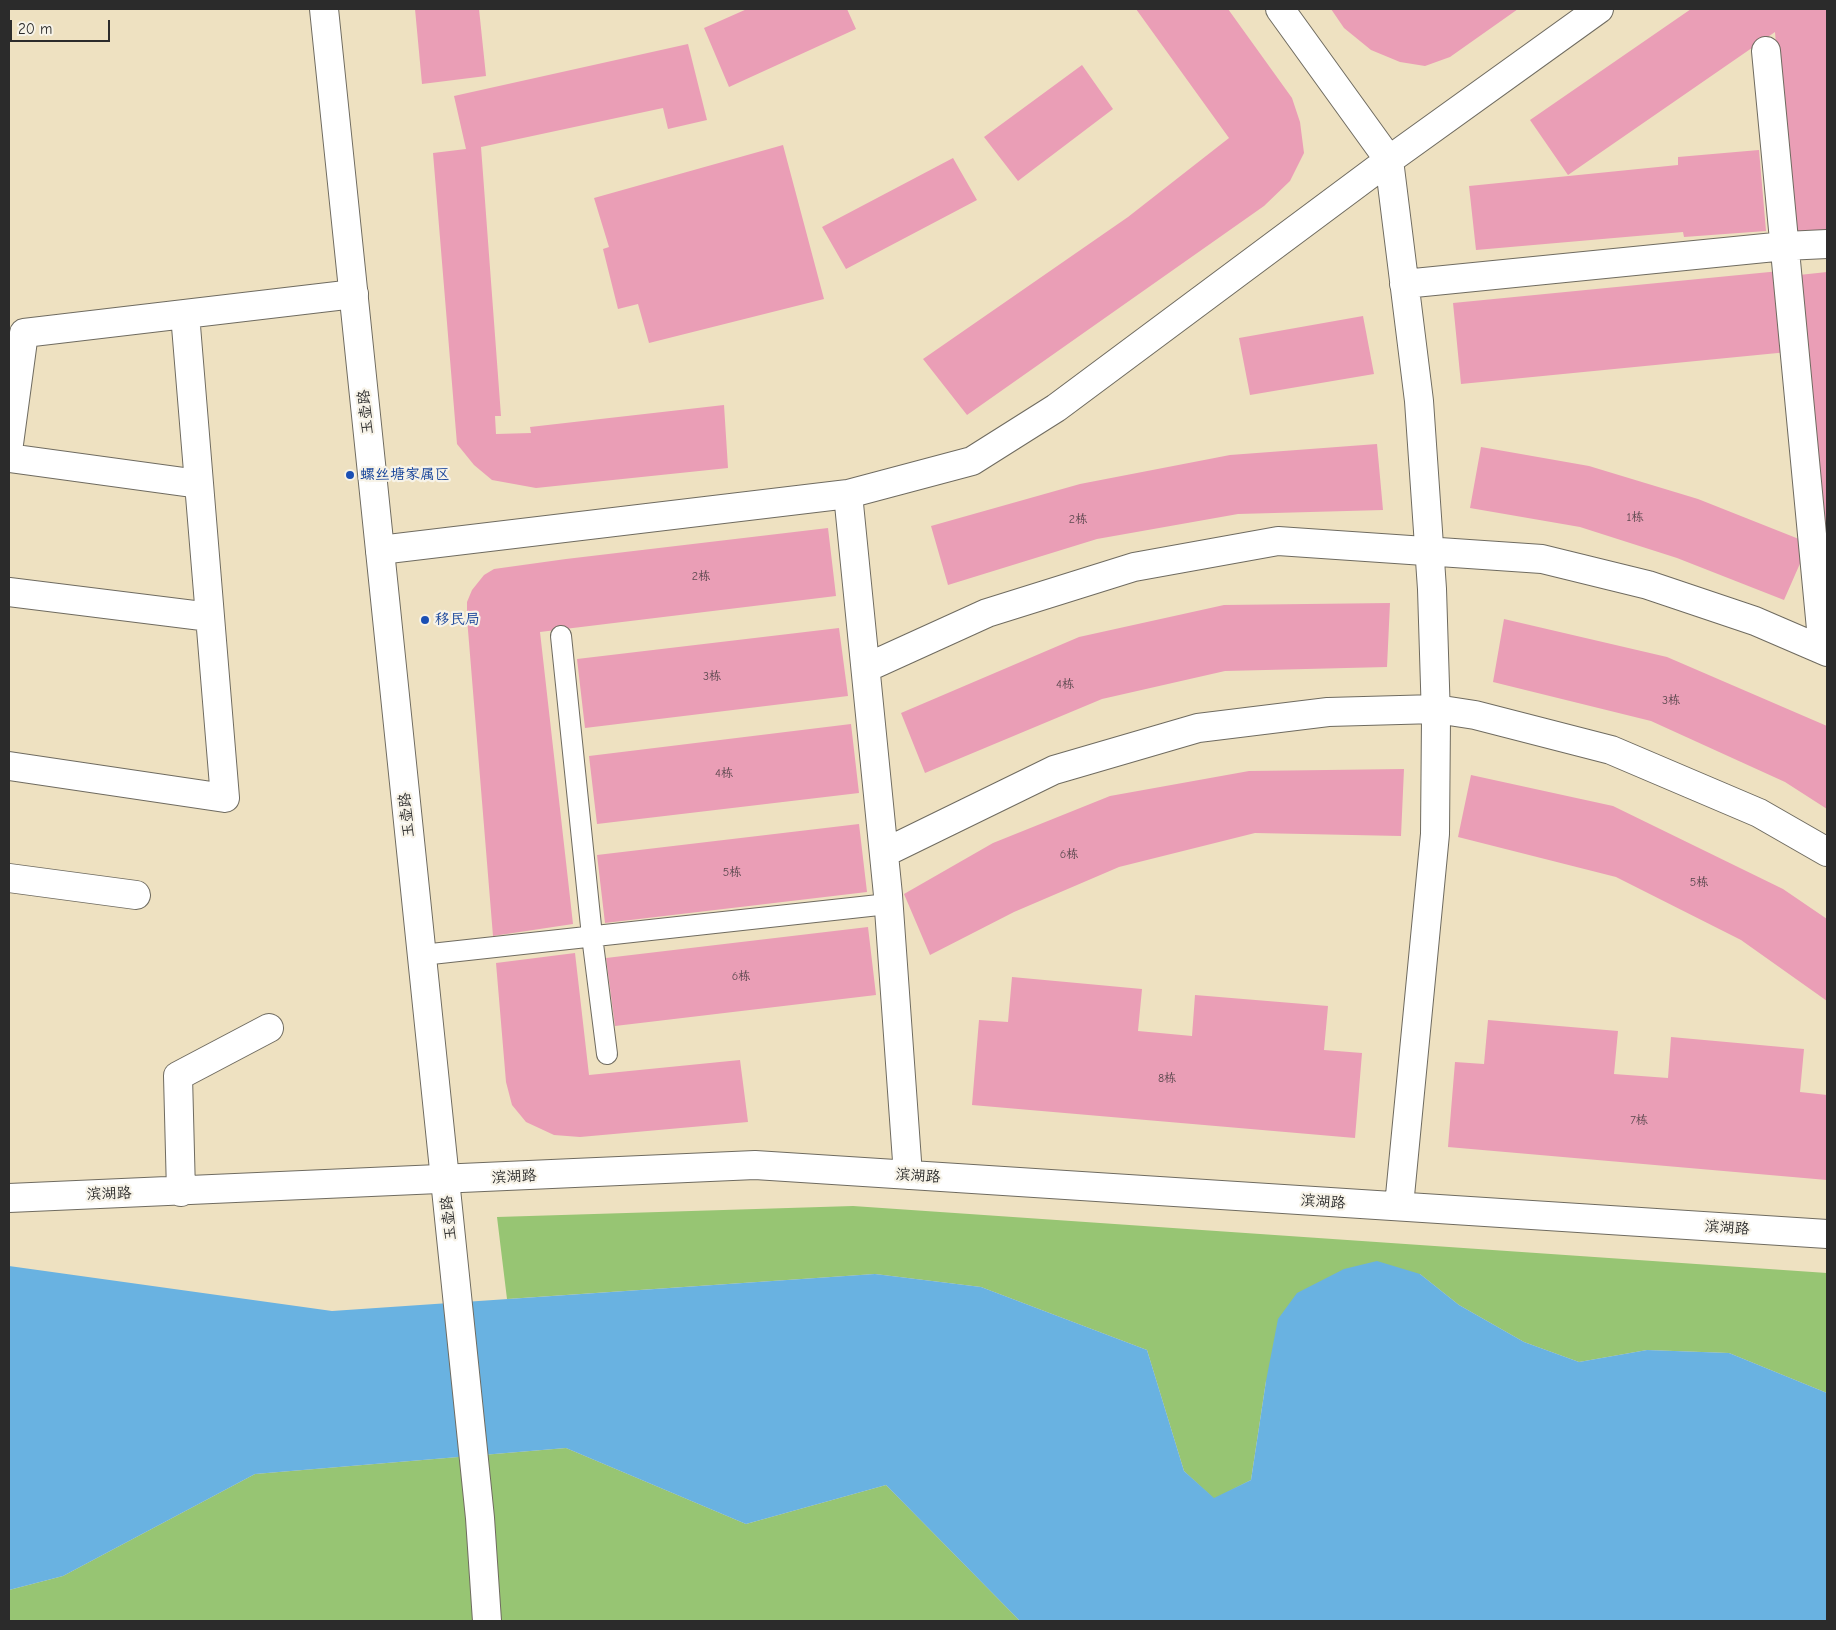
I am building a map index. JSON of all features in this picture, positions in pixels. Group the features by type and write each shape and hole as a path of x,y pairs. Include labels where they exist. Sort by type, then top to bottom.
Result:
{"street":[{"name":"玉壶路","path":"324,9 480,1518 487,1621"},
{"path":"1280,9 1389,160 1419,401 1429,549 1436,710 1435,834 1399,1206"},
{"path":"380,550 848,494 972,461 1056,408 1389,160 1599,9"},
{"path":"866,668 987,613 1134,567 1278,541 1429,549 1542,558 1648,585 1755,621 1825,651 1766,50"},
{"path":"1404,284 1785,246 1827,244"},
{"path":"9,444 24,333 354,294"},
{"path":"9,766 225,798 185,314"},
{"path":"9,458 199,484"},
{"path":"848,494 884,853 908,1175"},
{"path":"9,592 210,617"},
{"path":"884,853 1054,770 1198,728 1328,712 1436,710 1475,715 1611,750 1760,813 1827,852"},
{"path":"9,878 136,895"},
{"path":"181,1192 178,1076 269,1028"},
{"name":"滨湖路","path":"9,1198 181,1192 755,1165 1827,1234"}],"lane":[{"path":"561,636 592,936 607,1054"},
{"path":"422,955 888,904"}],"green space":[{"path":"853,1206 1827,1273 1827,1393 1729,1353 1647,1350 1579,1362 1524,1342 1459,1305 1420,1274 1266,1381 1251,1480 1214,1499 1184,1471 1147,1350 981,1287 875,1274 507,1299 497,1217"},
{"path":"566,1448 746,1524 886,1485 1020,1621 9,1621 9,1590 63,1576 255,1474"}],"water":[{"path":"1377,1261 1420,1274 1459,1305 1524,1342 1579,1362 1647,1350 1729,1353 1827,1393 1827,1621 1020,1621 886,1485 746,1524 566,1448 255,1474 63,1576 9,1590 9,1266 332,1311 875,1274 981,1287 1147,1350 1184,1471 1214,1498 1251,1480 1266,1381 1278,1319 1297,1293 1344,1269"}],"building":[{"path":"415,9 479,9 486,76 422,84"},
{"path":"747,9 847,9 856,29 729,87 704,28"},
{"path":"1136,9 1228,9 1292,98 1300,122 1304,153 1290,181 1264,206 967,415 923,359 1128,217 1229,138"},
{"path":"1331,9 1518,9 1450,57 1425,66 1400,62 1371,50 1344,28"},
{"path":"1691,9 1827,9 1827,230 1792,235 1775,32 1568,175 1530,120"},
{"path":"688,44 707,120 668,129 663,108 481,147 501,416 495,416 496,434 531,433 530,427 724,405 728,468 536,488 492,480 474,465 457,444 433,153 466,149 454,96"},
{"path":"1082,65 1113,109 1018,181 984,137"},
{"path":"783,145 824,299 649,343 638,304 618,309 603,249 609,247 594,198"},
{"path":"1759,150 1766,231 1684,237 1683,232 1476,250 1469,186 1678,165 1678,157"},
{"path":"953,158 977,200 846,269 822,227"},
{"path":"1780,271 1788,352 1461,384 1453,303"},
{"path":"1827,272 1827,544 1826,544 1799,275"},
{"path":"1363,316 1374,374 1250,395 1239,338"},
{"path":"1377,444 1383,510 1238,514 1097,539 948,585 931,526 1080,484 1230,455"},
{"path":"1481,447 1589,466 1698,499 1809,543 1784,600 1677,558 1580,527 1470,508"},
{"path":"828,528 836,596 540,632 573,924 493,936 467,618 467,602 472,590 484,575 494,569 566,559"},
{"path":"1390,603 1387,667 1225,671 1102,699 925,773 901,713 1079,637 1224,605"},
{"path":"1504,619 1667,657 1827,726 1827,809 1785,782 1651,721 1493,682"},
{"path":"839,628 848,696 585,728 577,659"},
{"path":"851,724 859,793 597,824 589,756"},
{"path":"1404,769 1401,836 1255,833 1119,867 1014,912 930,955 904,894 993,843 1110,796 1249,771"},
{"path":"1471,775 1613,806 1783,889 1827,919 1827,1001 1741,940 1616,877 1458,837"},
{"path":"859,824 867,892 605,923 597,855"},
{"path":"868,927 876,995 615,1026 606,958"},
{"path":"575,953 589,1075 740,1060 748,1122 580,1137 554,1135 526,1122 512,1105 506,1082 496,963"},
{"path":"1012,977 1142,989 1138,1031 1192,1036 1195,995 1328,1006 1324,1050 1362,1053 1355,1138 972,1105 979,1020 1008,1022"},
{"path":"1488,1020 1618,1031 1614,1074 1668,1078 1671,1037 1804,1049 1800,1092 1827,1095 1827,1180 1448,1147 1455,1062 1484,1064"}],"place":[{"name":"螺丝塘家属区","path":"350,475"},
{"name":"移民局","path":"425,620"}]}
